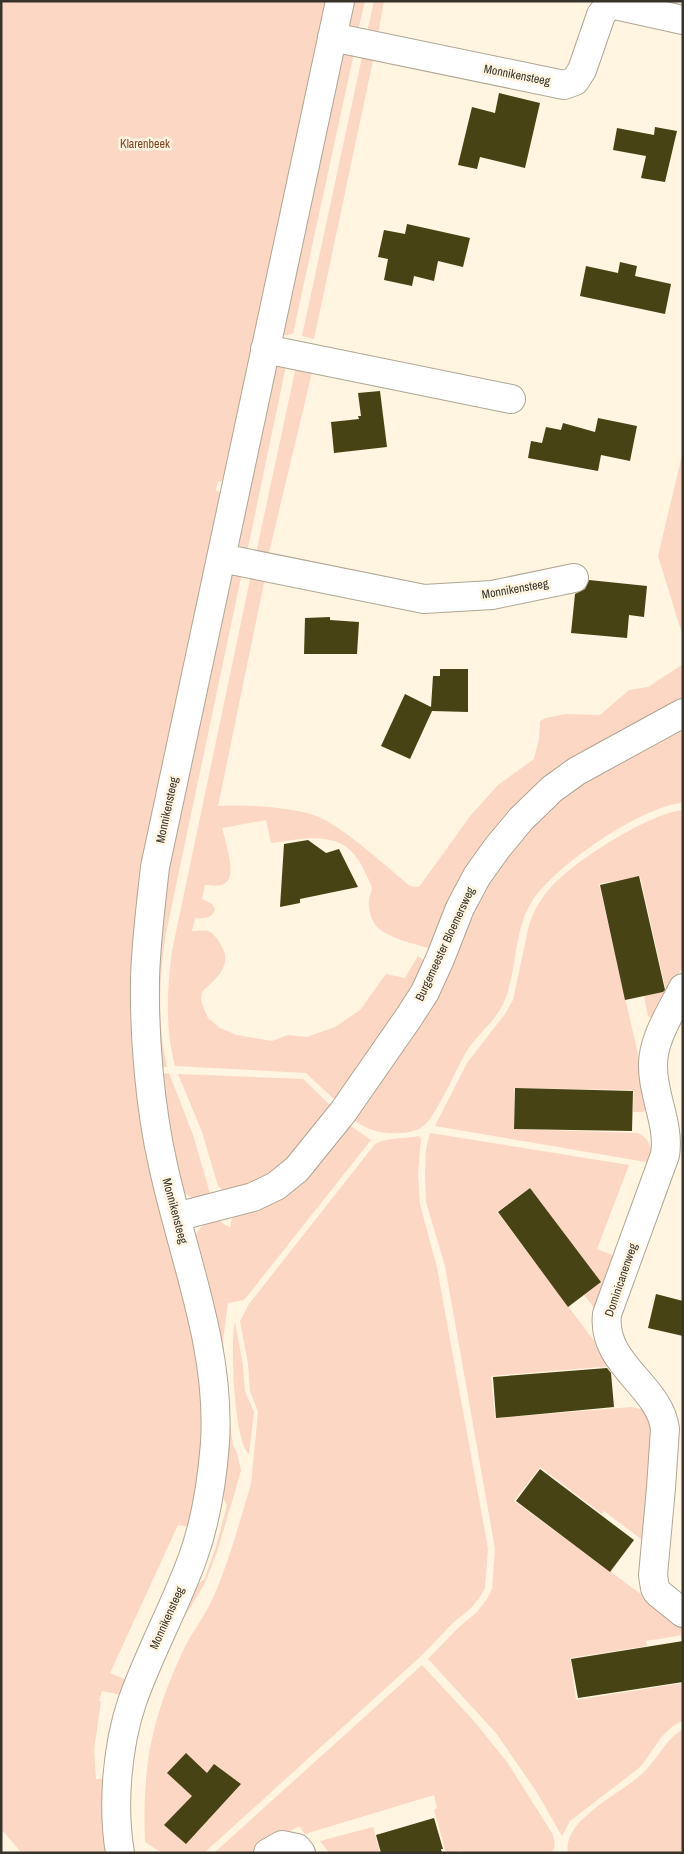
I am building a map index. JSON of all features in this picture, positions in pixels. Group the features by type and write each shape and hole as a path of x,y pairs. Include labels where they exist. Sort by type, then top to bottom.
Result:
{"street":[{"name":"Monnikensteeg","path":"120,1853 116,1823 116,1798 123,1739 131,1704 193,1557 202,1529 213,1464 215,1413 213,1371 205,1330 162,1165 152,1095 148,1055 145,980 155,867 340,1"},
{"name":"Monnikensteeg","path":"332,37 564,85 575,82 582,70 601,15 607,7 615,4 683,20"},
{"path":"265,349 511,399"},
{"name":"Monnikensteeg","path":"221,558 424,600 492,595 574,578"},
{"name":"Burgemeester Bloemersweg","path":"176,1217 253,1198 276,1186 297,1169 342,1112 409,1017 440,959 460,908 477,876 521,819 552,789 577,770 683,713"},
{"name":"Dominicanenweg","path":"683,988 658,1040 653,1056 652,1069 655,1087 674,1136 665,1155 608,1314 606,1325 607,1334 613,1348 671,1410 664,1420 661,1488 652,1575 657,1592 683,1613"},
{"path":"268,1853 282,1845 297,1848 301,1853"}],"green space":[{"name":"Klarenbeek","path":"1,1 326,1 225,478 221,482 218,481 216,490 222,494 187,647 167,750 133,1056 204,1372 204,1442 190,1527 178,1525 110,1673 127,1680 122,1695 102,1691 99,1701 101,1701 94,1750 96,1779 104,1779 106,1853 22,1853 1,1829"},
{"path":"351,1 365,1 357,35 345,32"},
{"path":"374,1 384,1 377,40 366,37"},
{"path":"342,46 355,48 293,334 279,336"},
{"path":"364,48 375,51 314,339 302,336"},
{"path":"275,359 287,361 246,557 233,554"},
{"path":"297,362 314,364 267,561 255,558"},
{"path":"683,451 683,637 658,556"},
{"path":"231,565 243,568 166,933 160,1017 167,1067 161,1067 157,979 168,870"},
{"path":"252,570 266,573 218,806 273,807 303,812 325,820 369,851 410,886 419,887 471,815 498,785 534,759 539,739 540,721 565,714 600,715 629,690 648,687 683,664 683,699 571,761 428,948 395,938 378,928 370,915 369,898 371,886 356,857 347,847 336,842 312,838 271,843 266,820 222,828 228,849 230,874 224,884 217,886 205,885 202,899 212,904 215,909 212,915 207,918 195,918 192,931 210,932 217,939 223,950 225,964 218,976 202,992 201,1000 208,1018 220,1028 237,1035 272,1041 288,1035 307,1037 335,1027 360,1010 386,974 405,978 418,956 425,963 413,989 336,1101 306,1073 175,1066 172,1052 168,1009 172,951"},
{"path":"683,726 683,803 666,806 623,826 577,857 542,889 531,903 521,925 510,985 503,1005 468,1049 428,1122 413,1131 384,1133 362,1126 352,1119 486,882 531,825 582,782"},
{"path":"683,810 683,966 657,1017 653,1019 648,1016 644,996 666,991 640,876 599,884 645,1085 647,1109 643,1112 633,1112 634,1090 514,1088 514,1129 637,1133 648,1141 651,1149 652,1163 435,1126 467,1063 505,1014 513,1000 529,925 544,895 577,864 613,840 651,820"},
{"path":"169,1073 193,1135 211,1197 196,1198 182,1191 170,1133 162,1074"},
{"path":"178,1074 303,1079 332,1107 282,1166 255,1184 226,1193 218,1186 202,1132"},
{"path":"348,1124 371,1140 244,1300 228,1303 223,1340 228,1411 233,1445 241,1470 217,1552 205,1583 179,1626 194,1586 204,1580 216,1547 227,1505 220,1492 196,1234 203,1226 218,1220 230,1228 232,1218 235,1216 272,1202 292,1191 316,1169"},
{"path":"430,1133 629,1165 597,1249 617,1257 595,1309 584,1295 601,1282 530,1188 497,1212 613,1366 491,1376 495,1418 632,1407 644,1410 654,1423 645,1542 604,1511 602,1514 540,1467 514,1501 683,1625 683,1635 646,1641 647,1646 570,1658 576,1700 683,1683 683,1721 669,1729 639,1768 570,1821 562,1836 536,1791 496,1733 428,1659 459,1627 477,1612 487,1599 492,1589 495,1549 445,1266 426,1202 426,1149"},
{"path":"419,1136 421,1139 418,1174 420,1204 437,1268 488,1549 485,1588 472,1607 454,1622 420,1657 204,1853 162,1853 145,1842 144,1816 147,1768 156,1723 171,1677 224,1572 251,1484 258,1412 250,1391 248,1364 240,1321 249,1304 375,1144 391,1139"},
{"path":"235,1322 243,1365 245,1391 254,1412 249,1454 244,1446 240,1432 234,1391 233,1350"},
{"path":"422,1665 473,1720 507,1762 552,1833 555,1843 552,1853 462,1853 461,1851 446,1853 434,1810 437,1808 434,1795 305,1834 299,1826 254,1853 214,1853"},
{"path":"683,1729 683,1853 568,1853 568,1841 574,1829 584,1818 644,1772 667,1743"},
{"path":"373,1827 380,1853 329,1853 320,1841"}],"building":[{"path":"499,93 540,103 525,168 480,157 477,169 458,165 472,107 495,113"},
{"path":"655,127 677,131 665,182 641,178 646,156 613,150 617,128 654,135"},
{"path":"407,224 470,238 463,267 438,261 434,281 414,276 412,286 384,280 388,259 378,257 384,230 405,234"},
{"path":"620,262 637,266 635,276 671,284 665,314 580,296 586,266 618,273"},
{"path":"380,391 387,447 334,453 331,422 359,419 358,416 361,416 358,393"},
{"path":"598,418 637,426 630,461 601,455 598,471 528,458 531,441 542,443 546,427 561,430 563,423 595,432"},
{"path":"589,580 647,586 644,617 629,615 627,638 571,633 575,594 585,589"},
{"path":"330,617 330,620 359,622 357,654 304,654 305,618"},
{"path":"440,669 468,669 468,712 432,711 410,759 381,746 405,694 431,707 433,676 440,676"},
{"path":"308,840 326,853 339,849 358,887 300,899 300,903 280,907 284,844"},
{"path":"639,876 665,990 625,1000 600,885"},
{"path":"515,1088 633,1091 632,1131 514,1129"},
{"path":"530,1188 601,1282 568,1307 498,1212"},
{"path":"656,1294 683,1301 683,1336 648,1328"},
{"path":"607,1368 611,1373 614,1407 496,1418 493,1377"},
{"path":"540,1469 634,1540 610,1572 516,1501"},
{"path":"683,1641 683,1682 578,1698 571,1659"},
{"path":"186,1753 207,1773 214,1764 241,1784 186,1844 164,1825 192,1796 167,1773"},
{"path":"434,1818 443,1849 441,1849 442,1853 381,1853 376,1835"}]}
